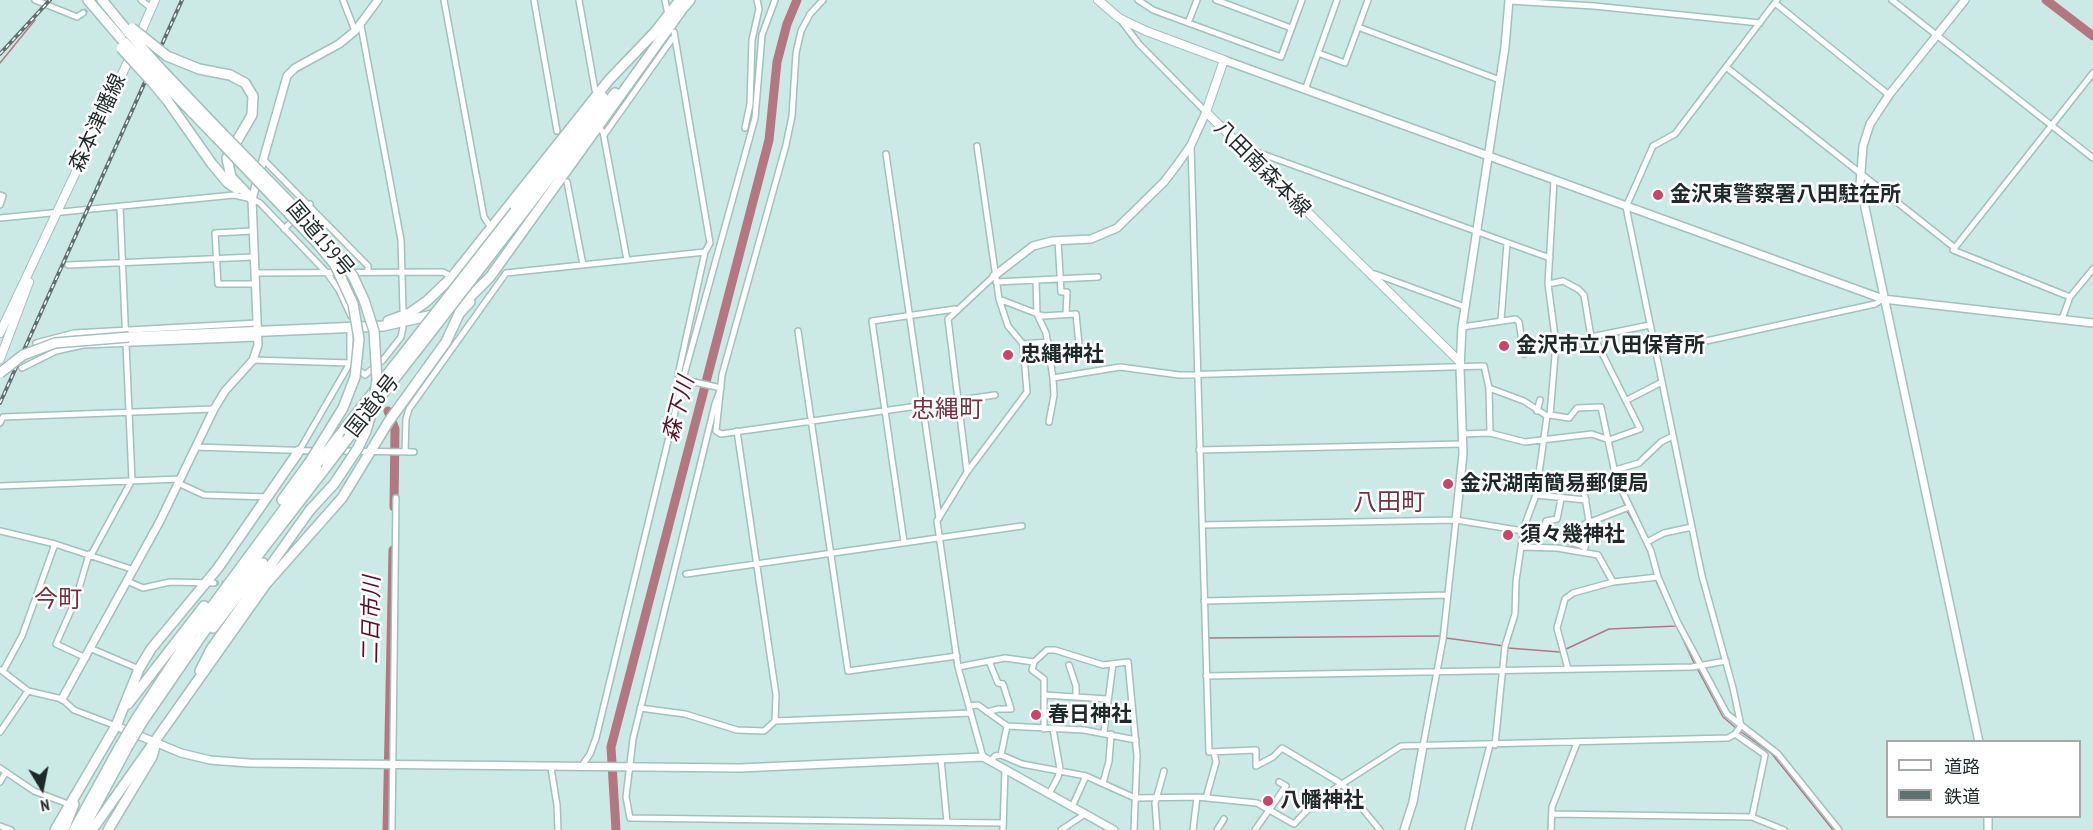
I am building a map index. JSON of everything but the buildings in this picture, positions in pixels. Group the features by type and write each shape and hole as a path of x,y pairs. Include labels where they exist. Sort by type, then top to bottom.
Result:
{"highway":[{"name":"国道159号","path":"102,0 127,38 156,75 295,207 341,260 353,276 374,331 376,380 372,411 358,448 334,484 257,571 194,654 183,660"},
{"path":"107,0 127,38 156,75 228,183 252,199"},
{"name":"国道8号","path":"518,214 672,5 690,0"},
{"name":"国道159号","path":"88,1 114,31 127,38"},
{"path":"92,830 156,743 262,584 328,516 391,418 446,342 459,314 482,290 563,179 601,132 671,32 672,5"},
{"name":"国道8号","path":"139,720 246,571 317,464 344,437 518,214 654,33 672,5"},
{"path":"0,373 23,355 55,343 381,322 410,313 427,301 452,276 560,136 654,33"},
{"path":"127,38 199,69 230,75 245,83 253,96 252,115 227,158 231,177 252,199"},
{"name":"国道159号","path":"219,135 317,243 334,265 353,304 359,339 355,377 317,464 257,535 258,542"},
{"path":"351,324 383,326 437,314 469,298 490,277"},
{"path":"64,830 86,778 116,726 139,669 170,626 210,583 299,451"},
{"path":"196,684 202,665 211,649 310,510"},
{"name":"国道8号","path":"74,830 193,632 258,542"},
{"path":"121,712 242,557 247,557"},
{"path":"108,830 152,757 156,743"},
{"name":"国道8号","path":"83,830 124,747"},
{"path":"54,830 82,780 86,778"}],"main road":[{"path":"1098,0 1119,18 1146,31 1224,60"},
{"name":"森本津幡線","path":"0,333 153,4"},
{"name":"八田南森本線","path":"1224,60 1206,112 1460,365"},
{"name":"森本津幡線","path":"0,359 41,246"}],"street":[{"path":"35,0 77,17 83,13"},
{"path":"141,0 153,4"},
{"path":"344,0 358,29 401,240 403,310"},
{"path":"62,699 92,649 214,409 232,381 253,360 257,330 252,199 287,76 295,68 339,44 358,29 378,0"},
{"path":"444,0 484,217 490,226"},
{"path":"534,0 554,115 560,136"},
{"path":"579,0 596,90 600,91"},
{"path":"745,128 750,104 752,40 759,9 757,0"},
{"path":"584,769 596,738 684,380 755,118 762,35 776,0"},
{"path":"823,0 810,14 801,31 796,53 792,116 786,145 722,375 716,431 720,434 995,395"},
{"path":"1138,0 1153,10 1281,57 1302,0"},
{"path":"1188,23 1197,0"},
{"path":"1216,0 1292,28"},
{"path":"1305,90 1337,0"},
{"path":"1318,53 1345,63 1368,0"},
{"path":"1404,830 1413,802 1444,637 1463,444 1460,365 1462,327 1500,80 1509,0 1760,22"},
{"path":"1892,0 2093,158"},
{"path":"1965,0 1889,94 1870,124 1863,146 1860,172 1866,219 1979,740"},
{"path":"1741,726 1692,527 1626,207 1653,146 1675,134 1776,2 1889,94"},
{"path":"967,472 947,328 948,319 955,309 1033,246 1058,240 1091,239 1117,228 1164,182 1191,145 1206,112 1139,44 1119,18"},
{"path":"1358,27 1500,80"},
{"path":"627,260 601,132 664,51 671,32 676,29 681,50 664,51"},
{"path":"671,32 710,243 705,252 678,375 684,380 720,388"},
{"path":"1224,60 1883,299 2092,322 2093,331"},
{"path":"1726,67 1955,248 1953,250 2070,297"},
{"path":"1955,248 2093,73"},
{"path":"554,115 552,117 560,136"},
{"path":"1191,145 1209,752 1256,750 1256,766 1273,757 1282,748 1342,784 1380,830"},
{"path":"1239,145 1550,258"},
{"path":"939,518 967,472 1027,392 1023,344 1008,326 999,299 977,146"},
{"path":"885,154 939,518 958,667 983,757"},
{"path":"264,160 369,266 368,272"},
{"path":"563,179 569,178 572,195 569,197 583,265"},
{"path":"1468,830 1493,745 1505,647 1515,614 1516,581 1523,531 1536,495 1549,415 1556,344 1548,284 1554,180"},
{"path":"0,195 3,196 0,205"},
{"path":"0,218 234,195 260,203 327,273 348,306 351,324 350,363 299,451"},
{"path":"284,229 310,204"},
{"path":"86,658 56,645 76,599 90,555 132,480 120,207"},
{"path":"252,231 215,233 216,259 218,284 255,284"},
{"path":"1058,240 1061,292 1067,292 1066,314"},
{"path":"1501,321 1507,243"},
{"path":"402,452 409,409 506,273 705,252"},
{"path":"68,265 254,257"},
{"path":"2062,319 2070,297 2093,269"},
{"path":"255,273 443,272 452,276"},
{"path":"1372,277 1375,274 1465,307"},
{"path":"995,279 1098,277"},
{"path":"1036,280 1037,314 1048,342 1053,378 1054,395 1049,422"},
{"path":"1462,434 1490,433 1526,442 1592,434 1609,440 1641,429 1598,345 1591,337 1584,295 1563,281 1548,284"},
{"path":"999,299 1043,316 1076,314 1080,355 1051,358"},
{"path":"1656,352 1875,304 1883,299"},
{"path":"904,542 872,321 955,309"},
{"path":"1462,327 1516,319 1519,322 1524,354"},
{"path":"1591,337 1650,325"},
{"path":"253,360 350,363 364,375 383,360 401,337 403,327"},
{"path":"22,368 47,354 166,329 257,330"},
{"path":"36,343 62,335 167,340 257,330"},
{"path":"798,331 848,671 957,656"},
{"path":"44,340 47,354"},
{"path":"1023,344 1048,342"},
{"path":"1053,378 1120,367 1179,375 1484,366 1489,388 1490,433"},
{"path":"1627,400 1662,381"},
{"path":"720,388 640,708 628,769 626,797 630,818 947,822 1003,826 1005,769"},
{"path":"1489,388 1524,401 1537,411 1549,415 1569,418 1577,408 1601,407 1615,478 1647,542 1656,577 1696,666 1727,714 1778,754 1839,830"},
{"path":"1537,411 1540,400"},
{"path":"0,423 3,417 214,409"},
{"path":"738,431 776,695 775,721"},
{"path":"1615,470 1639,463 1661,441 1673,436"},
{"path":"1199,450 1463,444"},
{"path":"195,447 414,452"},
{"path":"1569,489 1615,478"},
{"path":"0,486 132,480 179,481 204,495 269,497"},
{"path":"1583,484 1589,520"},
{"path":"1536,495 1586,500"},
{"path":"392,830 389,766 396,498"},
{"path":"1544,531 1546,521 1557,519 1561,499"},
{"path":"1584,547 1587,535 1585,524 1589,520 1629,507"},
{"path":"1202,525 1456,519 1523,531 1544,531 1584,547 1590,554"},
{"path":"686,574 1022,526"},
{"path":"1647,542 1664,533 1692,527"},
{"path":"0,531 55,544 131,569"},
{"path":"55,544 22,636 1,670 28,691 62,699 74,710 156,743 210,760 389,766 628,769 740,768 983,757 1114,830"},
{"path":"1522,547 1598,555 1613,582"},
{"path":"1568,669 1557,623 1565,599 1573,593 1613,582 1656,577"},
{"path":"127,581 143,588 170,582 210,583"},
{"path":"1204,601 1448,595"},
{"path":"92,649 139,669"},
{"path":"1044,729 1044,679 1032,670 1034,662 1047,650 1055,650 1103,665 1128,662 1136,740 1134,830"},
{"path":"958,667 1005,658 1034,662"},
{"path":"987,712 1011,709 990,661"},
{"path":"1206,676 1696,666 1726,662"},
{"path":"1103,783 1110,761 1107,699 1113,664"},
{"path":"1069,665 1076,686 1076,696"},
{"path":"0,732 28,691"},
{"path":"1044,695 1107,699"},
{"path":"969,706 978,705 1007,726 1108,733 1136,740"},
{"path":"640,708 685,714 737,730 764,731 775,721 971,713"},
{"path":"1001,755 1007,726"},
{"path":"991,761 995,756 1001,755 1022,764 1060,769 1086,776 1135,798 1197,797 1257,803 1295,827 1317,800 1401,746 1728,738 1735,734 1741,726"},
{"path":"1048,794 1060,769 1053,729"},
{"path":"1735,734 1765,755 1752,817"},
{"path":"1551,830 1552,807 1577,743"},
{"path":"1206,798 1216,762 1214,752"},
{"path":"941,759 947,822"},
{"path":"551,768 557,805 558,830"},
{"path":"0,782 3,770 34,791 68,804"},
{"path":"1157,830 1157,799 1164,771"},
{"path":"1072,807 1086,776"},
{"path":"1255,830 1286,786 1280,782"},
{"path":"1193,830 1197,797"},
{"path":"1061,830 1084,814"},
{"path":"1552,814 1752,817 1784,830"},
{"path":"1217,830 1224,819"},
{"path":"0,826 11,830"}],"waterway":[{"name":"森下川","path":"616,830 611,747 769,140 777,62 787,24 797,0"},
{"path":"2046,0 2093,36"},
{"path":"0,63 35,20"},
{"name":"二日市川","path":"388,411 395,429 394,507"},
{"path":"1615,482 1625,505"},
{"path":"1627,511 1643,539"},
{"name":"二日市川","path":"387,830 393,550"},
{"path":"1650,557 1655,576"},
{"path":"1656,581 1694,663"},
{"path":"1564,650 1609,629 1676,626"},
{"path":"1208,638 1442,636"},
{"path":"1446,638 1504,646"},
{"path":"1508,648 1560,652"},
{"path":"1697,668 1723,717 1736,728"},
{"path":"1740,731 1772,754 1833,830"}],"tunnel":[{"path":"83,13 99,0"},
{"path":"214,583 230,583"}],"railway":[{"path":"0,54 50,0"},
{"path":"0,403 182,0"}],"place":[{"name":"金沢東警察署八田駐在所","path":"1658,195"},
{"name":"金沢市立八田保育所","path":"1504,346"},
{"name":"忠縄神社","path":"1008,355"},
{"name":"金沢湖南簡易郵便局","path":"1448,484"},
{"name":"須々幾神社","path":"1508,535"},
{"name":"春日神社","path":"1036,715"},
{"name":"八幡神社","path":"1268,801"}],"district":[{"name":"忠縄町","path":"947,410"},
{"name":"八田町","path":"1389,503"},
{"name":"今町","path":"58,600"}]}
